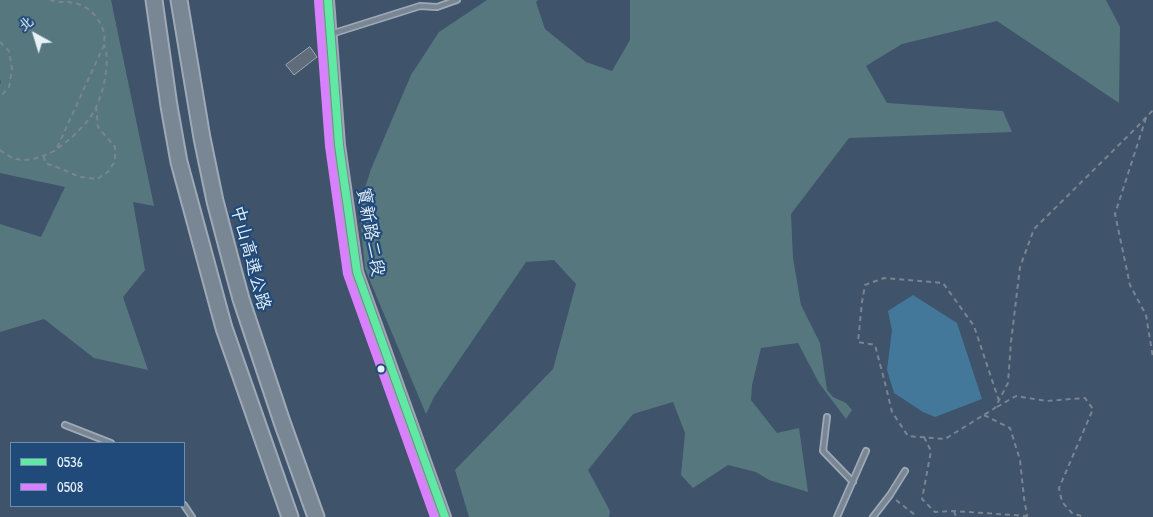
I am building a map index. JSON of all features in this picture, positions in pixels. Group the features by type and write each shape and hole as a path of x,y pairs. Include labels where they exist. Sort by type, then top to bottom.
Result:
{"highway":[{"path":"154,0 179,162 224,328 290,517"},
{"name":"中山高速公路","path":"179,0 202,138 215,201 231,262 247,318 316,517"}],"street":[{"name":"寶新路二段","path":"328,0 339,144 357,272 445,517"}],"lane":[{"path":"331,34 420,6 438,7 457,0"},
{"path":"828,417 823,451 853,482"},
{"path":"65,425 108,442"},
{"path":"837,517 866,451"},
{"path":"873,517 905,472"},
{"path":"185,506 192,517"}],"path":[{"path":"0,150 8,157 23,161 44,156 56,150 72,138 90,118 104,85 107,66 106,50 104,34 97,18 88,7 50,0"},
{"path":"0,42 8,51 12,70 9,87 0,97"},
{"path":"56,150 104,45"},
{"path":"44,156 45,163 80,177 97,179 108,172 116,161 115,147 98,127 96,107"},
{"path":"994,408 1008,383 1020,268 1034,229 1153,110"},
{"path":"1146,118 1115,214 1130,285 1146,315 1153,358"},
{"path":"999,401 974,326 944,283 884,278 865,285 858,342 875,345 892,412 908,436 944,439 1016,396 1046,401 1085,398 1093,409 1058,488 1062,502 1072,513 1084,517"},
{"path":"924,437 931,451 922,499 935,512 954,511 1027,517 1020,460 1010,428 984,415"},
{"path":"890,495 915,516"},
{"path":"954,511 956,517"}],"green space":[{"path":"0,0 111,0 154,206 133,202 145,270 123,297 148,370 94,358 44,319 0,332 0,224 41,237 65,187 0,173"},
{"path":"487,0 538,0 536,2 545,29 586,62 612,71 630,40 630,0 1106,0 1120,27 1119,103 997,21 902,44 866,66 887,103 1003,111 1012,132 849,138 791,214 793,258 801,305 820,343 827,390 833,397 846,403 852,410 846,419 819,383 798,343 761,348 752,385 751,400 777,433 799,428 808,492 769,480 756,472 728,465 693,488 681,475 685,433 673,402 633,414 588,470 610,511 609,517 469,517 455,470 553,369 576,284 554,260 526,262 434,397 426,414 365,269 359,207 371,169 411,75 439,32"}],"water":[{"path":"913,295 957,323 982,399 935,417 923,412 894,393 887,370 892,330 888,311"}],"building":[{"path":"310,47 317,57 294,75 286,65"}],"transit line":[{"name":"0536","path":"328,0 339,145 357,272 445,517"},
{"name":"0508","path":"318,1 329,146 347,274 434,517"}]}
